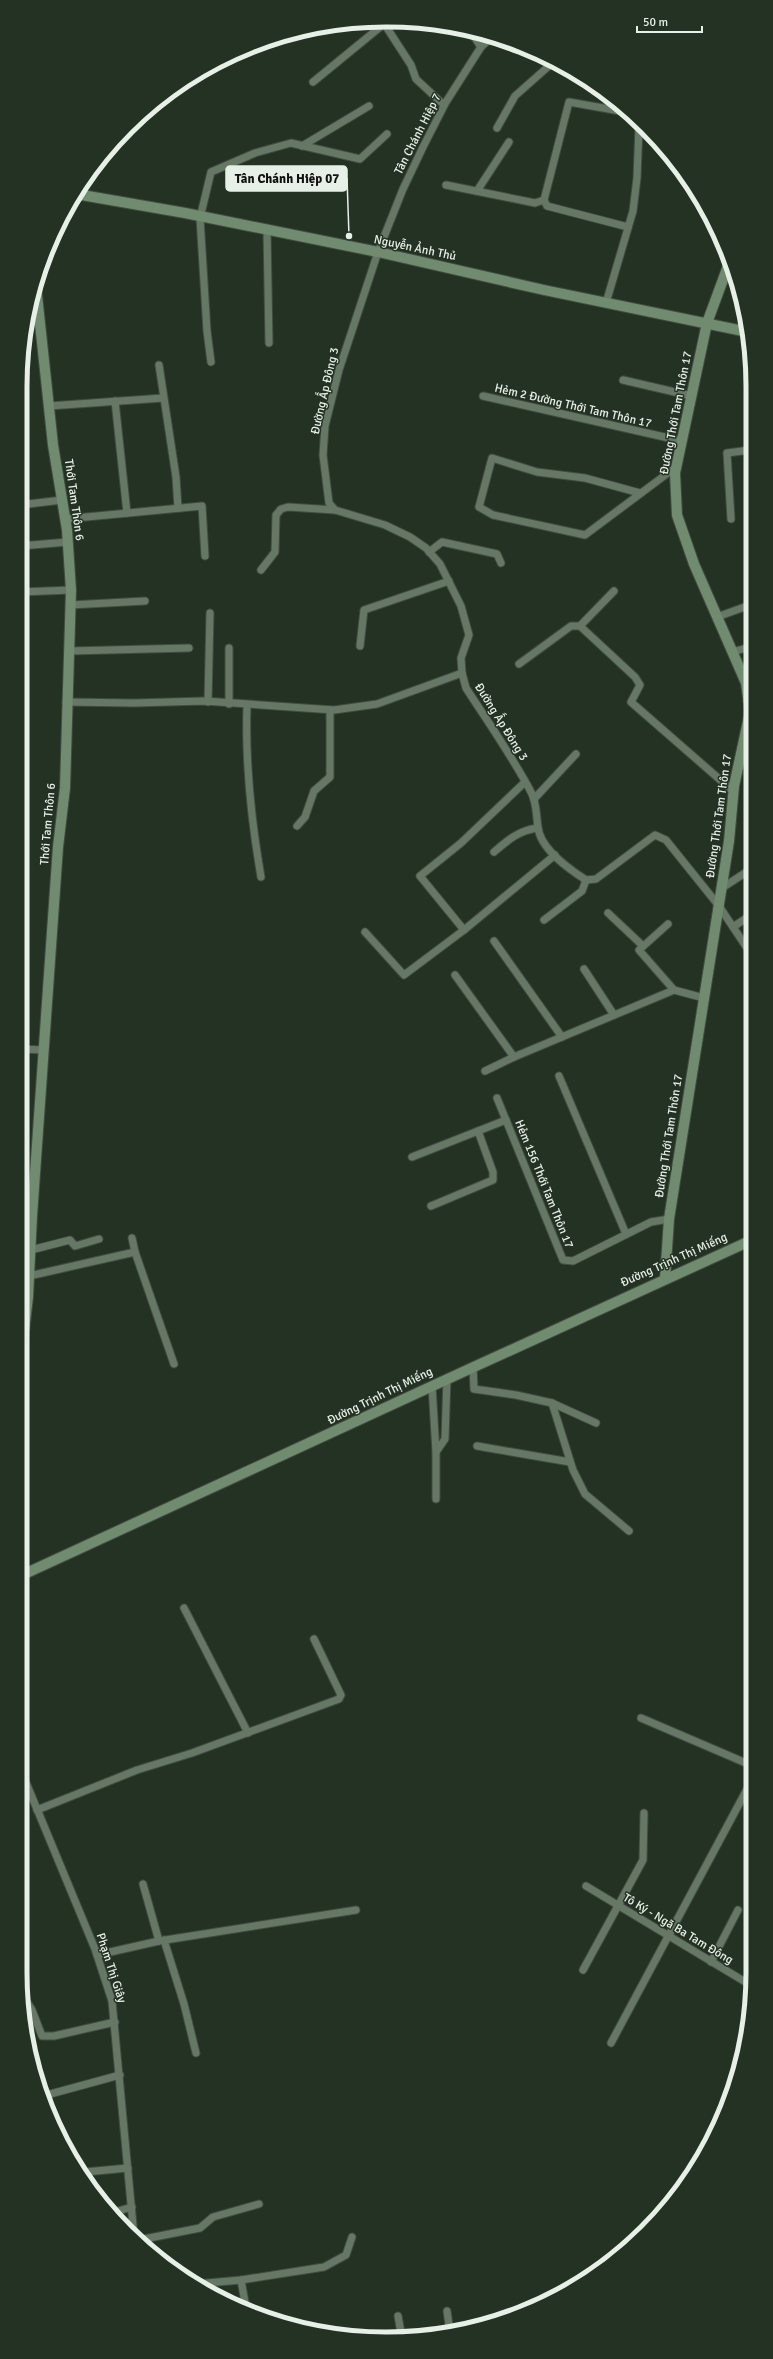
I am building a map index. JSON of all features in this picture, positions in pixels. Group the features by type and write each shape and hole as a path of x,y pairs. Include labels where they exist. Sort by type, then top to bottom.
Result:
{"street":[{"path":"314,82 377,27"},
{"path":"388,27 411,65 416,79 444,105"},
{"path":"475,38 481,47"},
{"name":"Tân Chánh Hiệp 7","path":"378,252 403,189 444,105 481,47 487,41"},
{"path":"497,128 515,96 547,65"},
{"path":"617,110 569,102 544,200 547,206 628,227"},
{"path":"302,146 369,106"},
{"path":"606,303 628,227 637,178 640,131"},
{"path":"211,362 207,331 200,218 211,172 255,153 291,143 360,159 387,134"},
{"path":"477,191 510,142"},
{"path":"446,185 535,203 544,200"},
{"name":"Nguyễn Ảnh Thủ","path":"83,195 378,252 606,303 741,331"},
{"path":"267,231 269,343"},
{"name":"Đường Ấp Đông 3","path":"378,252 348,343 325,426 323,455 329,503 335,510 385,525 410,537 429,552 440,564 462,606 469,635 461,658 462,673 466,688 525,782 534,799 538,814 538,828 546,845 555,855 586,880"},
{"name":"Đường Thới Tam Thôn 17","path":"727,270 707,323 676,467 678,515 694,564 746,683"},
{"name":"Thới Tam Thôn 6","path":"27,1289 58,847 65,788 66,702 71,590 68,542 49,406 38,299"},
{"path":"34,318 40,318"},
{"path":"159,365 176,477 178,508"},
{"path":"623,380 692,396"},
{"name":"Hẻm 2 Đường Thới Tam Thôn 17","path":"483,396 682,441"},
{"path":"49,406 163,398"},
{"path":"115,401 127,513"},
{"path":"731,519 727,453 746,451"},
{"path":"640,493 585,478 537,472 492,458 478,507 493,515 585,535 676,467"},
{"path":"27,504 62,500"},
{"path":"65,519 202,506 205,556"},
{"path":"261,570 275,552 276,515 281,509 288,507 335,510"},
{"path":"27,545 68,542"},
{"path":"429,552 442,542 497,554 501,563"},
{"path":"360,646 364,610 449,581"},
{"path":"27,592 71,590"},
{"path":"580,626 614,591"},
{"path":"70,605 145,601"},
{"path":"717,617 746,606"},
{"path":"208,702 210,613"},
{"path":"519,664 571,626 580,626 635,677 640,685 631,702 733,791"},
{"path":"69,651 189,648"},
{"path":"229,648 229,704"},
{"path":"732,652 746,648"},
{"path":"66,702 208,702 248,706 330,710 377,704 462,673"},
{"path":"248,706 246,734 250,812 261,877"},
{"path":"297,826 309,807 314,791 330,777 330,710"},
{"name":"Đường Thới Tam Thôn 17","path":"665,1279 669,1219 722,888 729,841 733,791 746,731"},
{"path":"534,799 576,754"},
{"path":"464,930 420,876 461,843 525,782"},
{"path":"494,852 513,836 525,830 538,828"},
{"path":"544,920 582,891 586,880 596,879 655,835 666,840 719,906 746,946"},
{"path":"365,932 404,975 464,930 555,855"},
{"path":"722,888 746,872"},
{"path":"608,913 644,946"},
{"path":"733,927 746,918"},
{"path":"668,924 639,950 674,990 704,998"},
{"path":"494,941 562,1037"},
{"path":"584,969 614,1015"},
{"path":"455,975 514,1057"},
{"path":"485,1071 514,1057 674,990"},
{"path":"27,1049 44,1050"},
{"path":"559,1076 626,1234"},
{"name":"Hẻm 156 Thới Tam Thôn 17","path":"497,1098 563,1260 573,1261 651,1222 669,1219"},
{"path":"412,1157 506,1120"},
{"path":"431,1206 493,1180 493,1172 478,1131"},
{"path":"132,1238 135,1252 174,1364"},
{"path":"30,1250 70,1240 75,1246 99,1239"},
{"name":"Đường Trịnh Thị Miếng","path":"27,1573 473,1366 746,1243"},
{"path":"29,1276 135,1252"},
{"path":"473,1366 474,1389 516,1395 552,1403 596,1423"},
{"path":"436,1452 445,1439 447,1378"},
{"path":"432,1386 436,1452 436,1499"},
{"path":"552,1403 570,1462 584,1494 629,1531"},
{"path":"477,1446 570,1462"},
{"path":"184,1608 247,1733"},
{"path":"37,1810 138,1770 237,1737 341,1698 314,1639"},
{"path":"641,1718 746,1763"},
{"name":"Phạm Thị Giây","path":"27,1785 97,1955 112,2001 133,2228"},
{"path":"610,2043 746,1791"},
{"path":"583,1970 643,1860 644,1813"},
{"path":"143,1884 184,2004 196,2053"},
{"name":"Tô Ký - Ngã Ba Tam Đông","path":"586,1886 746,1982"},
{"path":"97,1955 161,1940 356,1910"},
{"path":"710,1962 738,1910"},
{"path":"29,2005 42,2036 54,2036 115,2022"},
{"path":"48,2095 120,2075"},
{"path":"88,2172 128,2168"},
{"path":"145,2239 200,2228 213,2217 259,2204"},
{"path":"117,2211 132,2208"},
{"path":"206,2283 241,2280 324,2267 346,2254 352,2237"},
{"path":"241,2280 245,2303"},
{"path":"447,2311 449,2326"},
{"path":"398,2316 401,2331"}],"place":[{"name":"Tân Chánh Hiệp 07","path":"349,236"}]}
